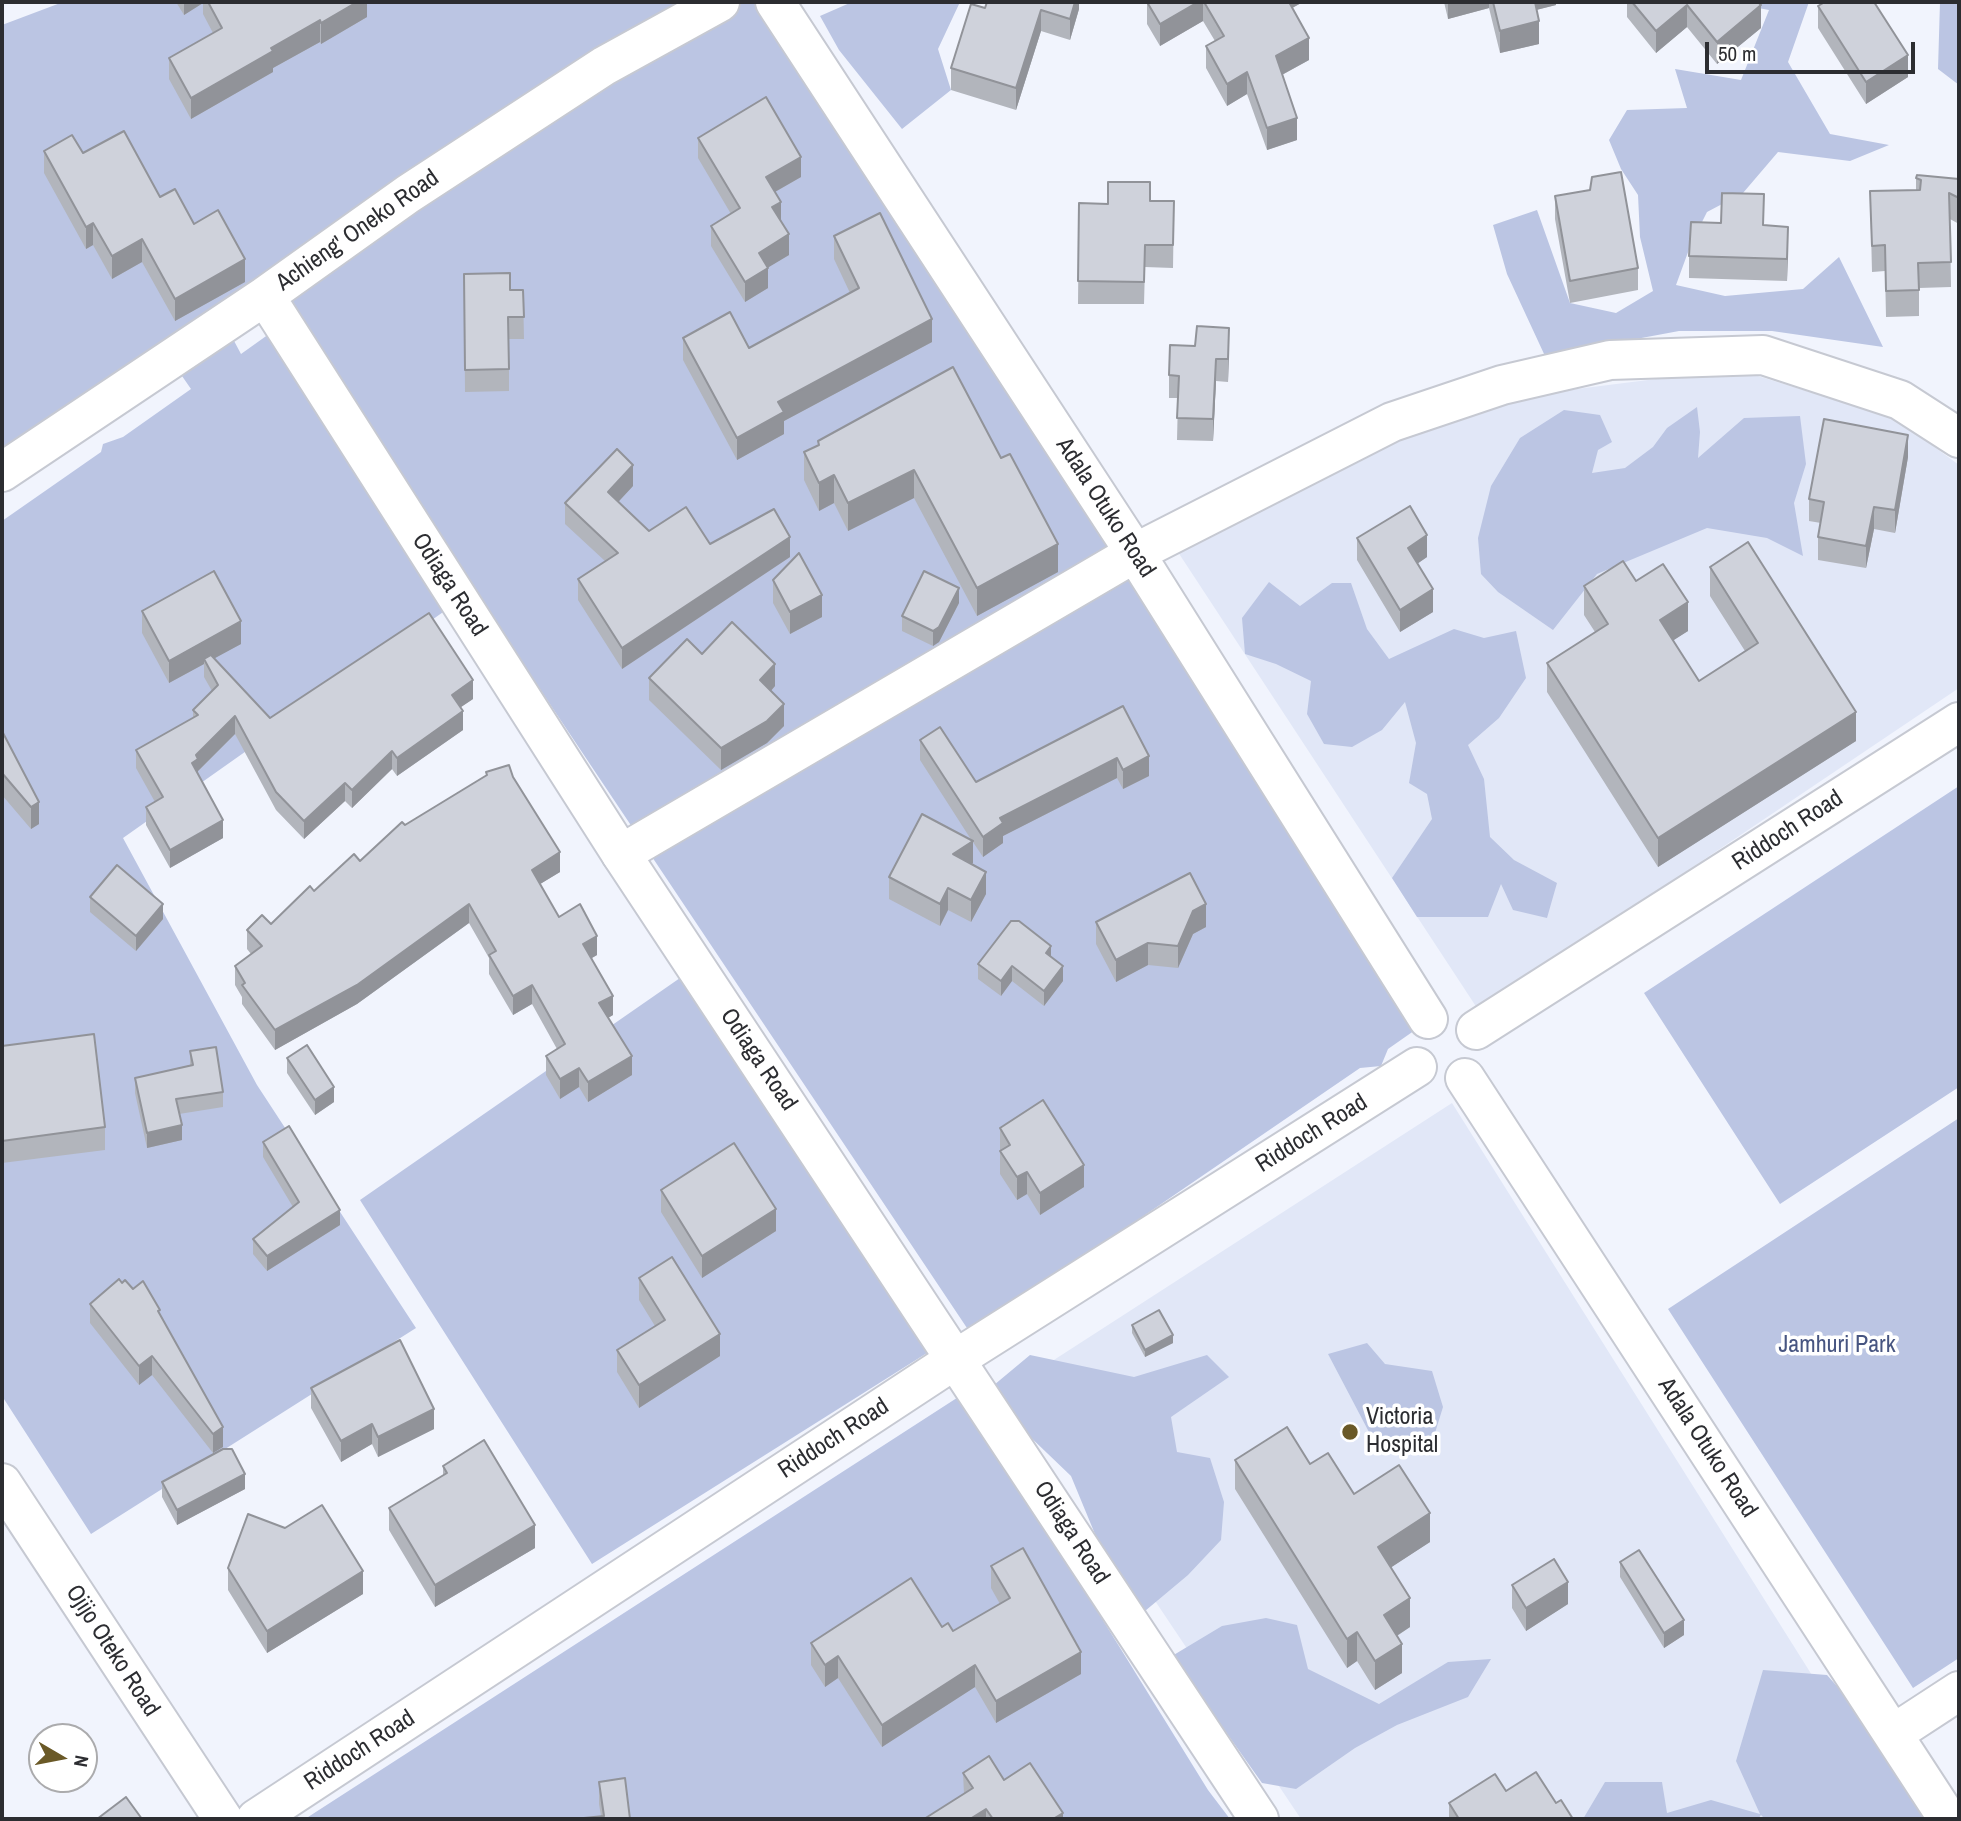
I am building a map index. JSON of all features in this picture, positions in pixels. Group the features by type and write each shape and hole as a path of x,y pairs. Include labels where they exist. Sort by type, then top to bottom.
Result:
{"street":[{"name":"Achieng' Oneko Road","path":"2,471 265,296 408,194 604,66 720,2"},
{"name":"Adala Otuko Road","path":"775,2 1135,552 1428,1019"},
{"name":"Odiaga Road","path":"265,296 621,855 1259,1819"},
{"path":"621,855 1135,552 1392,422 1502,385 1610,360 1763,355 1900,400 1959,438"},
{"name":"Riddoch Road","path":"1476,1030 1959,722"},
{"path":"1441,1014 1454,1015 1467,1020 1476,1030 1480,1057 1475,1069 1465,1078 1452,1083 1439,1082 1426,1077 1417,1067 1412,1054 1413,1041 1418,1028 1428,1019 1441,1014"},
{"name":"Riddoch Road","path":"256,1819 956,1359 1417,1067"},
{"name":"Adala Otuko Road","path":"1465,1078 1948,1819"},
{"name":"Ojijo Oteko Road","path":"2,1483 223,1819"},
{"path":"1893,1734 1959,1691"}],"shaded area":[{"path":"1735,369 1895,418 1959,465 1959,688 1479,1011 1174,546 1394,439 1545,393"},
{"name":"Victoria Hospital","path":"1452,1103 1866,1761 1786,1819 1301,1819 1012,1387"}],"green space":[{"path":"63,2 791,2 1418,1028 1388,1049 1381,1066 1360,1068 971,1334 263,275 2,457 2,25"},
{"path":"852,2 960,2 938,49 951,90 902,129 839,50 820,16"},
{"path":"1743,2 1809,2 1788,62 1830,134 1889,145 1850,161 1778,152 1743,193 1707,212 1691,244 1676,285 1725,296 1803,289 1839,257 1883,347 1772,331 1679,331 1545,356 1507,274 1493,225 1537,210 1570,303 1616,313 1653,291 1640,237 1638,195 1621,169 1609,140 1627,110 1687,108 1675,69 1741,80 1769,10 1742,5"},
{"path":"1940,2 1959,2 1959,85 1938,69"},
{"path":"269,334 446,610 123,838 257,1085 416,1328 91,1534 2,1396 2,521 101,452 103,444 123,437 191,389 182,376 233,339 241,354"},
{"path":"1697,407 1700,432 1698,458 1744,418 1800,416 1806,464 1794,503 1803,556 1767,538 1707,528 1597,574 1553,630 1498,592 1481,574 1478,538 1491,486 1520,438 1564,410 1600,415 1612,442 1598,450 1592,473 1625,468 1653,447 1667,428"},
{"path":"1269,582 1300,606 1332,583 1351,583 1367,629 1389,659 1454,629 1484,638 1516,631 1526,678 1499,718 1468,745 1484,779 1490,837 1514,860 1557,883 1547,918 1513,910 1501,884 1488,917 1417,917 1392,878 1432,819 1427,794 1409,783 1416,743 1405,702 1382,730 1352,747 1324,744 1307,714 1311,681 1276,664 1245,654 1242,618"},
{"path":"1959,786 1959,1087 1780,1204 1644,993"},
{"path":"680,978 718,1036 743,1058 741,1072 927,1353 592,1564 360,1200"},
{"name":"Jamhuri Park","path":"1959,1118 1959,1658 1913,1688 1668,1309"},
{"path":"1367,1343 1385,1364 1432,1371 1443,1407 1430,1449 1380,1453 1328,1354"},
{"path":"1030,1355 1134,1377 1207,1355 1229,1377 1171,1417 1177,1452 1210,1458 1224,1502 1221,1540 1188,1575 1145,1611 1102,1551 1071,1476 1023,1430 994,1385"},
{"path":"963,1394 1208,1790 1230,1819 305,1819"},
{"path":"1266,1618 1297,1625 1308,1669 1379,1704 1448,1662 1491,1659 1468,1697 1397,1725 1355,1748 1296,1789 1262,1783 1172,1656 1222,1626"},
{"path":"1763,1670 1827,1675 1859,1711 1931,1819 1765,1819 1761,1815 1758,1819 1583,1819 1605,1782 1662,1782 1667,1813 1711,1800 1760,1814 1736,1761"}],"building":[{"path":"208,2 357,2 271,48 273,51 191,98 169,58 222,28"},
{"path":"987,2 1075,2 1070,19 1041,10 1016,88 951,68 971,4 985,8"},
{"path":"1147,2 1198,2 1160,24"},
{"path":"1204,2 1289,2 1309,38 1276,56 1297,118 1267,128 1247,72 1227,84 1206,46 1224,36"},
{"path":"1493,2 1535,2 1539,21 1500,31"},
{"path":"1632,2 1758,2 1761,5 1717,42 1687,5 1656,31"},
{"path":"1825,2 1874,2 1908,55 1866,82 1818,6"},
{"path":"766,97 801,157 766,177 781,202 772,207 789,234 759,253 768,268 745,282 711,226 740,208 698,138"},
{"path":"124,131 160,197 175,189 194,224 218,210 245,259 175,299 142,239 112,256 93,223 86,227 44,151 72,135 83,153"},
{"path":"1621,172 1638,268 1570,281 1555,196 1590,190 1592,177"},
{"path":"1917,175 1959,179 1959,198 1949,193 1951,262 1918,263 1919,290 1886,291 1885,245 1872,246 1870,191 1920,190 1921,180 1916,178"},
{"path":"1108,182 1150,182 1150,201 1174,201 1173,245 1145,245 1144,282 1078,281 1079,203 1108,204"},
{"path":"1722,193 1764,194 1763,225 1788,227 1787,259 1689,256 1691,222 1721,223"},
{"path":"880,213 932,319 778,402 784,412 737,438 683,338 730,312 749,348 859,288 834,236"},
{"path":"510,273 510,290 523,290 524,317 508,317 509,369 465,370 464,274"},
{"path":"1197,326 1229,328 1228,359 1216,359 1213,419 1177,418 1179,376 1169,375 1170,345 1195,346"},
{"path":"953,367 1001,458 1010,454 1058,544 977,588 914,470 848,503 834,475 819,483 804,452 819,445 818,441"},
{"path":"1824,419 1908,435 1895,510 1874,507 1866,546 1818,537 1824,502 1809,499"},
{"path":"617,449 633,465 608,492 649,531 686,507 710,544 774,509 790,537 622,648 578,579 618,553 565,503"},
{"path":"1410,506 1427,535 1408,548 1433,589 1400,610 1357,538"},
{"path":"1748,542 1856,712 1658,838 1547,663 1608,624 1584,586 1623,561 1636,581 1663,564 1688,602 1660,620 1699,681 1758,643 1710,567"},
{"path":"799,553 822,595 790,612 773,580"},
{"path":"214,571 241,621 169,661 142,611"},
{"path":"924,571 959,588 939,627 933,631 902,616"},
{"path":"429,613 473,680 452,695 463,711 397,758 392,751 352,790 345,783 304,821 276,792 235,716 196,755 198,759 192,763 223,820 170,850 146,807 163,797 136,750 198,715 193,710 218,685 204,659 211,655 270,718"},
{"path":"732,622 775,664 760,680 784,704 767,721 721,748 649,678 687,639 702,654"},
{"path":"1123,706 1149,756 1123,770 1117,758 1000,818 1003,823 983,837 920,740 940,727 976,782"},
{"path":"2,731 39,802 31,807 2,773"},
{"path":"509,765 513,777 560,852 532,870 559,917 580,904 597,936 583,944 613,996 599,1003 632,1056 588,1082 579,1068 560,1079 546,1056 565,1044 532,985 513,996 489,955 496,951 469,904 357,985 275,1030 242,985 245,983 235,966 262,946 247,930 262,915 271,924 310,886 314,891 354,854 360,861 402,822 405,825 487,775 486,772"},
{"path":"922,814 973,841 953,854 986,872 971,900 948,888 940,904 889,877"},
{"path":"117,865 163,904 136,936 90,897"},
{"path":"1190,873 1206,904 1193,911 1178,946 1148,943 1116,960 1096,922"},
{"path":"1011,921 1019,921 1051,946 1046,953 1063,966 1044,991 1012,966 1001,981 978,964"},
{"path":"94,1034 105,1127 2,1141 2,1046"},
{"path":"307,1045 334,1087 315,1100 287,1058"},
{"path":"216,1047 223,1092 176,1099 182,1125 147,1133 135,1078 193,1065 190,1051"},
{"path":"1043,1100 1084,1165 1040,1193 1027,1172 1017,1177 1000,1151 1010,1145 1000,1128"},
{"path":"289,1126 340,1210 267,1256 253,1239 299,1202 263,1142"},
{"path":"734,1143 776,1209 702,1256 661,1190"},
{"path":"672,1257 720,1334 639,1385 617,1350 665,1320 639,1278"},
{"path":"119,1279 122,1283 125,1280 133,1289 143,1281 223,1427 213,1434 152,1356 139,1366 90,1304"},
{"path":"1159,1310 1173,1335 1145,1350 1132,1325"},
{"path":"400,1340 434,1409 378,1437 372,1424 341,1441 311,1388"},
{"path":"1287,1427 1310,1464 1328,1453 1354,1494 1399,1465 1430,1513 1378,1547 1410,1598 1384,1615 1402,1644 1375,1661 1357,1632 1347,1639 1235,1460"},
{"path":"484,1440 535,1525 435,1585 389,1508 447,1473 443,1466"},
{"path":"223,1449 232,1449 245,1474 177,1510 162,1482"},
{"path":"322,1505 363,1571 267,1631 228,1568 248,1514 285,1528"},
{"path":"1023,1548 1081,1652 996,1701 975,1665 882,1725 838,1656 825,1665 811,1643 911,1578 942,1627 948,1623 953,1631 1010,1598 991,1566"},
{"path":"1639,1550 1684,1620 1664,1633 1620,1562"},
{"path":"1554,1559 1568,1582 1526,1608 1512,1585"},
{"path":"989,1756 1004,1780 1030,1763 1063,1813 1053,1819 993,1819 986,1809 970,1819 924,1819 973,1788 963,1773"},
{"path":"1536,1772 1556,1803 1561,1800 1573,1819 1459,1819 1449,1803 1495,1774 1506,1791"},
{"path":"625,1778 630,1819 574,1819 604,1816 599,1782"},
{"path":"126,1797 142,1819 97,1819"}],"place":[{"name":"Victoria Hospital","path":"1350,1432"}]}
